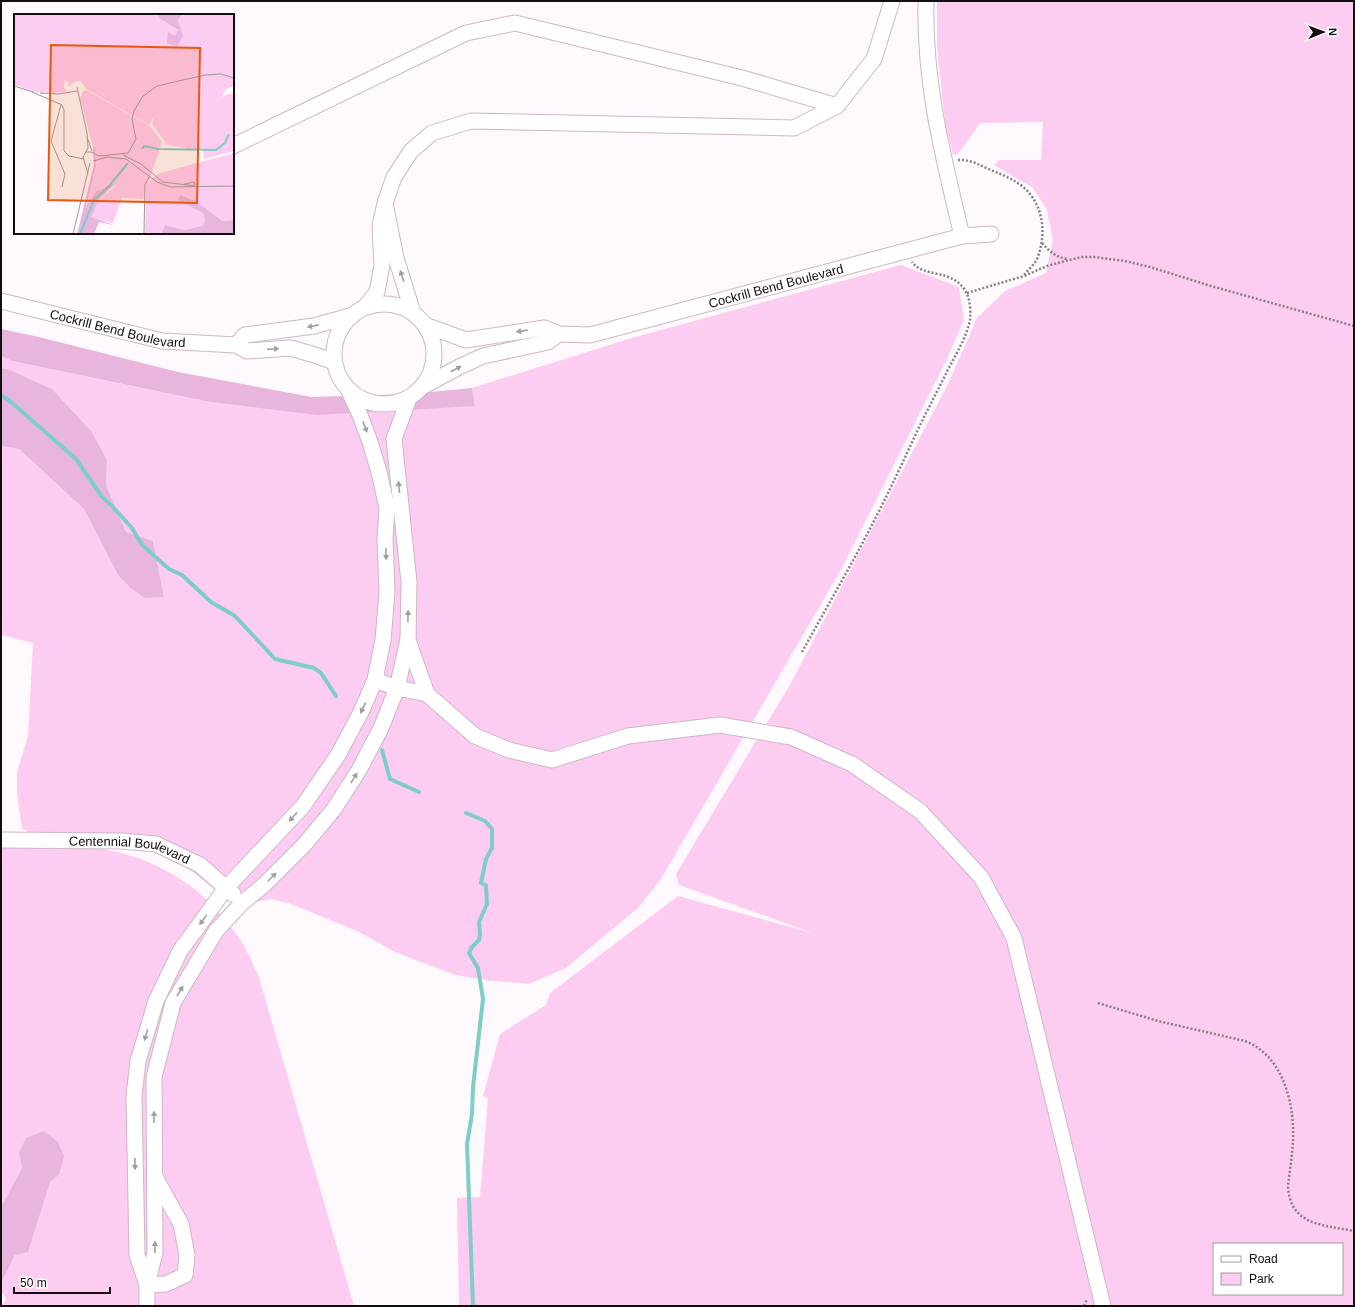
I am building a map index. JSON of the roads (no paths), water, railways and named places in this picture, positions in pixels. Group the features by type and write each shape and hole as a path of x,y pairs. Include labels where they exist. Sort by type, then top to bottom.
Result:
{"street":[{"path":"365,307 377,292 382,265 380,226 385,203 394,177 411,151 432,133 471,121 794,128 837,106 874,59 892,1"},
{"path":"926,1 925,21 928,72 937,130 962,236"},
{"path":"234,146 466,33 515,23 742,78 837,106"},
{"path":"385,203 396,258 413,313"},
{"name":"Cockrill Bend Boulevard","path":"425,325 466,340 544,328 559,334 590,335 962,236 991,234"},
{"name":"Cockrill Bend Boulevard","path":"1,301 162,341 236,345 247,351 291,348 334,362"},
{"path":"236,345 245,334 314,326 350,316 365,307 381,303 398,305 413,313 425,325 432,341 434,358 430,374 422,387"},
{"path":"147,1306 147,1284 155,1253 154,1077 173,1003 216,932 242,903 264,885 305,844 334,809 359,770 381,728 397,688 408,640 409,582 394,508 379,472 360,415 349,391 340,378 334,362 334,345 340,329 350,316"},
{"path":"349,391 363,400 378,404 394,404 409,398 422,387 483,356 548,342 559,334"},
{"path":"147,1284 137,1255 134,1096 138,1061 156,1001 180,951 226,888 303,806 338,755 361,712 375,680 383,640 387,592 385,539 394,508 394,439 409,398"},
{"path":"408,640 427,694 475,736 509,750 552,760 628,736 720,726 791,737 852,764 920,811 981,877 1014,938 1103,1306"},
{"path":"375,680 397,688 427,694"},
{"name":"Centennial Boulevard","path":"1,840 121,841 156,844 200,865 242,903"},
{"path":"147,1284 166,1284 185,1274 187,1255 181,1224 155,1177"}],"waterway":[{"path":"1,395 76,459 102,497 132,528 142,545 169,569 182,575 211,602 235,616 275,659 314,668 321,673 336,696"},
{"path":"382,750 390,779 419,792"},
{"path":"466,813 485,821 492,829 492,848 486,859 481,883 486,885 487,904 479,922 479,940 472,947 469,953 478,968 483,999 473,1087 472,1114 467,1144 473,1306"}]}
